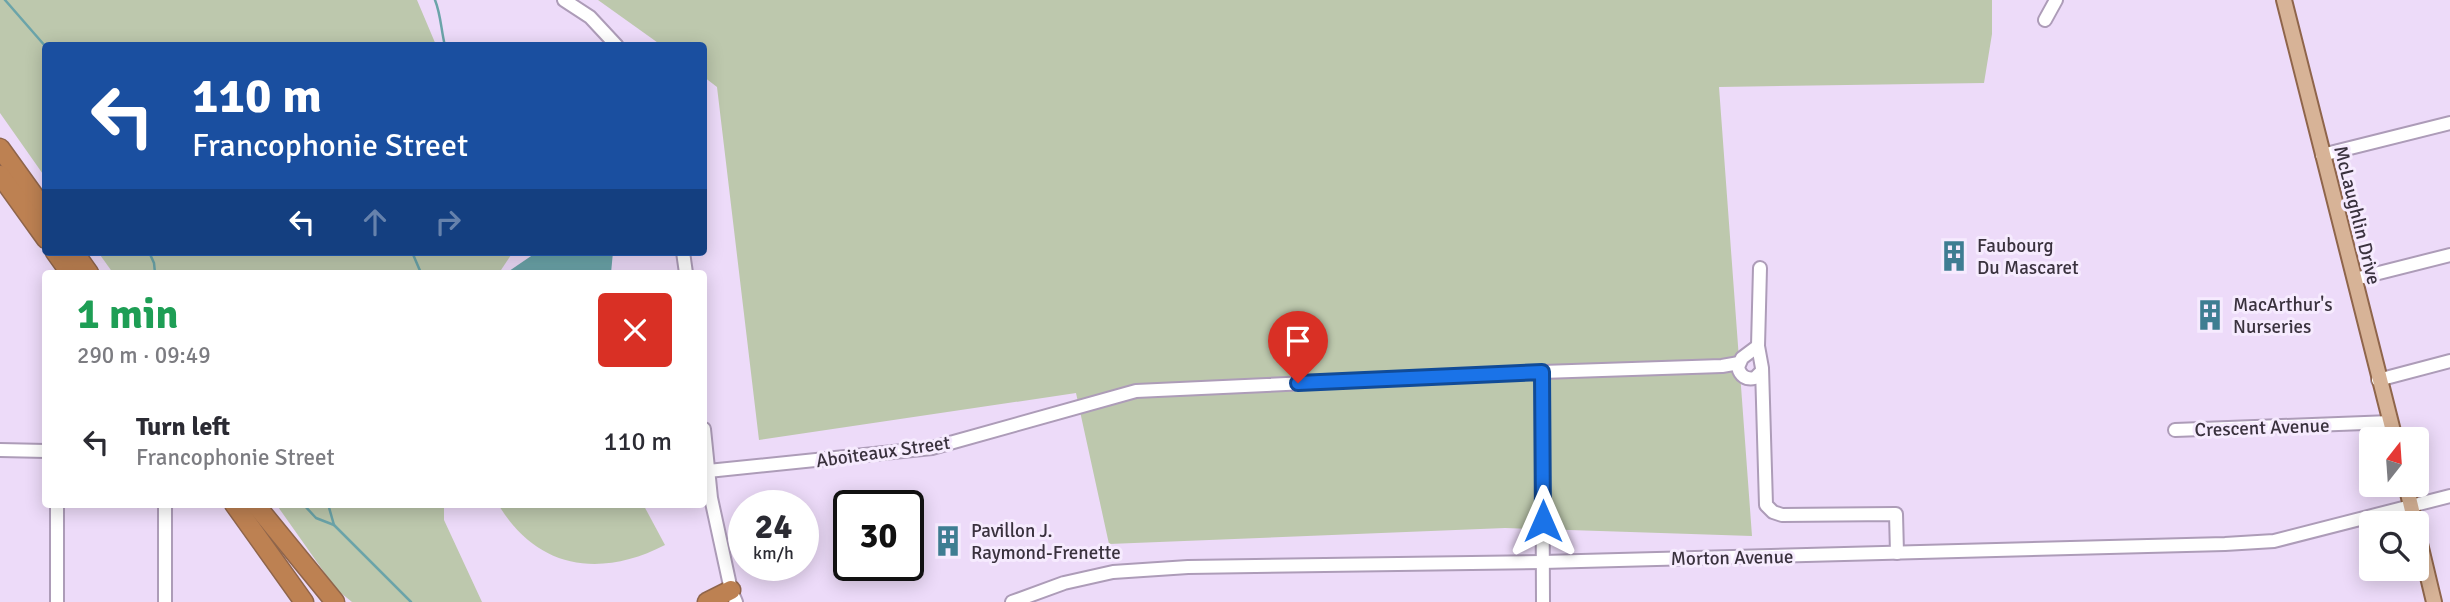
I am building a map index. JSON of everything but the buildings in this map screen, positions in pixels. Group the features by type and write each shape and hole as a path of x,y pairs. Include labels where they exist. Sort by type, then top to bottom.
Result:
{"highway":[{"path":"0,148 42,206"},
{"path":"0,175 42,233"},
{"path":"246,508 258,547 296,602"},
{"path":"246,508 304,602"},
{"path":"247,508 322,602"},
{"path":"247,508 335,602"},
{"path":"707,602 734,596"}],"main road":[{"name":"McLaughlin Drive","path":"2284,0 2391,427"},
{"path":"2409,497 2412,511"},
{"path":"2429,581 2434,602"}],"street":[{"path":"564,0 590,17 613,42"},
{"path":"2045,20 2056,0"},
{"path":"2322,155 2450,123"},
{"path":"2355,279 2450,255"},
{"path":"1760,268 1760,339 1753,366 1765,500 1769,509 1782,515 1896,514 1897,553"},
{"path":"2378,380 2450,361"},
{"name":"Aboiteaux Street","path":"708,471 932,449 1136,391 1542,372 1753,366"},
{"path":"1542,372 1543,602"},
{"name":"Crescent Avenue","path":"2175,430 2390,422"},
{"path":"0,450 42,451"},
{"path":"707,460 711,498 734,596"},
{"name":"Morton Avenue","path":"1012,602 1064,583 1113,572 1188,567 1544,562 2175,547 2274,541 2450,496"},
{"path":"57,508 57,602"},
{"path":"165,508 166,602"}],"shaded area":[{"path":"0,0 417,0 435,42 42,42 42,173 0,113"},
{"path":"598,0 1992,0 1992,34 1984,83 1719,87 1752,536 1505,528 1109,544 1076,393 759,440 717,87 707,79 707,42 657,42"},
{"path":"101,256 510,256 501,270 111,270"},
{"path":"531,256 613,256 611,270 510,270"},
{"path":"279,508 444,508 444,520 482,602 352,602 336,589"},
{"path":"501,508 645,508 665,545 617,562 572,562 551,555 532,543 514,526"}],"waterway":[{"path":"5,0 42,42"},
{"path":"435,0 444,42"},
{"path":"151,256 155,270"},
{"path":"414,256 420,270"},
{"path":"307,508 316,518 334,525 411,602"},
{"path":"329,508 334,525"}],"place":[{"name":"Faubourg Du Mascaret","path":"1954,256"},
{"name":"MacArthur's Nurseries","path":"2210,315"},
{"name":"Pavillon J. Raymond-Frenette","path":"948,541"}],"route":[{"path":"1298,383 1542,372 1543,521"}]}
